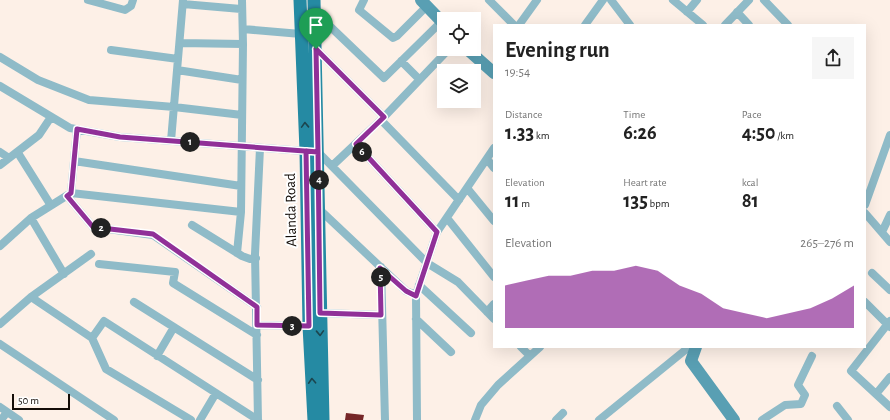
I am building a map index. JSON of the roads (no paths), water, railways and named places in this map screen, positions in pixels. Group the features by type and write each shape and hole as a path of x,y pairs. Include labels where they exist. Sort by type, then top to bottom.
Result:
{"main road":[{"name":"Alanda Road","path":"300,0 301,34 312,152 320,210 320,313 324,420"},
{"name":"Alanda Road","path":"314,6 316,49 312,152 309,326 314,420"}],"street":[{"path":"88,0 125,10 131,6 133,0"},
{"path":"237,253 241,212 243,44 241,9 242,0"},
{"path":"364,0 359,10 393,38 397,36 423,2 437,17"},
{"path":"489,0 513,24"},
{"path":"520,24 537,0"},
{"path":"588,24 603,0"},
{"path":"611,0 629,24"},
{"path":"673,0 702,24"},
{"path":"687,12 697,0"},
{"path":"726,24 749,0"},
{"path":"764,0 787,24"},
{"path":"171,141 183,2 241,9"},
{"path":"314,6 384,78 437,28"},
{"path":"737,12 748,24"},
{"path":"243,29 301,34"},
{"path":"180,43 243,44"},
{"path":"316,49 383,118 459,200"},
{"path":"111,50 178,60"},
{"path":"332,166 383,118 442,56"},
{"path":"476,56 492,68"},
{"path":"0,57 38,80 89,100 174,107 242,115"},
{"path":"401,61 420,80"},
{"path":"177,70 242,80"},
{"path":"0,86 70,128 120,137 312,152 332,166 427,263 458,282 493,318"},
{"path":"0,165 18,153 39,135 51,117"},
{"path":"77,129 69,194 93,227 153,234 257,307"},
{"path":"866,202 890,135"},
{"path":"356,144 437,232"},
{"path":"258,420 256,258 260,148"},
{"path":"417,420 416,296 419,285 437,232 493,150"},
{"path":"0,152 9,158"},
{"path":"18,153 50,204"},
{"path":"487,159 493,167"},
{"path":"74,161 241,186"},
{"path":"467,188 493,220"},
{"path":"0,246 31,218 50,204 69,194 241,212"},
{"path":"320,210 380,268 406,291 416,296"},
{"path":"866,214 890,242"},
{"path":"882,232 890,215"},
{"path":"31,218 64,274"},
{"path":"447,218 493,276"},
{"path":"192,225 246,258 256,258"},
{"path":"0,324 31,297 92,254"},
{"path":"99,264 175,272 173,284 257,335"},
{"path":"380,268 385,420"},
{"path":"872,273 890,290"},
{"path":"419,285 471,333"},
{"path":"31,297 92,338 106,369 191,420"},
{"path":"134,302 258,380"},
{"path":"866,303 889,324 851,371 890,407"},
{"path":"487,312 493,305"},
{"path":"320,313 381,315"},
{"path":"416,319 451,352"},
{"path":"92,338 104,321 258,420"},
{"path":"257,325 309,326"},
{"path":"157,356 174,327"},
{"path":"0,344 103,417 114,420"},
{"path":"522,348 530,356"},
{"path":"476,420 480,405 498,385 539,348"},
{"path":"599,420 688,348"},
{"path":"696,348 691,361 734,420"},
{"path":"762,420 785,405 801,404 805,395 798,385 812,356"},
{"path":"876,394 890,378"},
{"path":"200,420 216,393"},
{"path":"837,406 848,420"},
{"path":"1,420 4,410 19,420"},
{"path":"556,420 563,413"}]}
